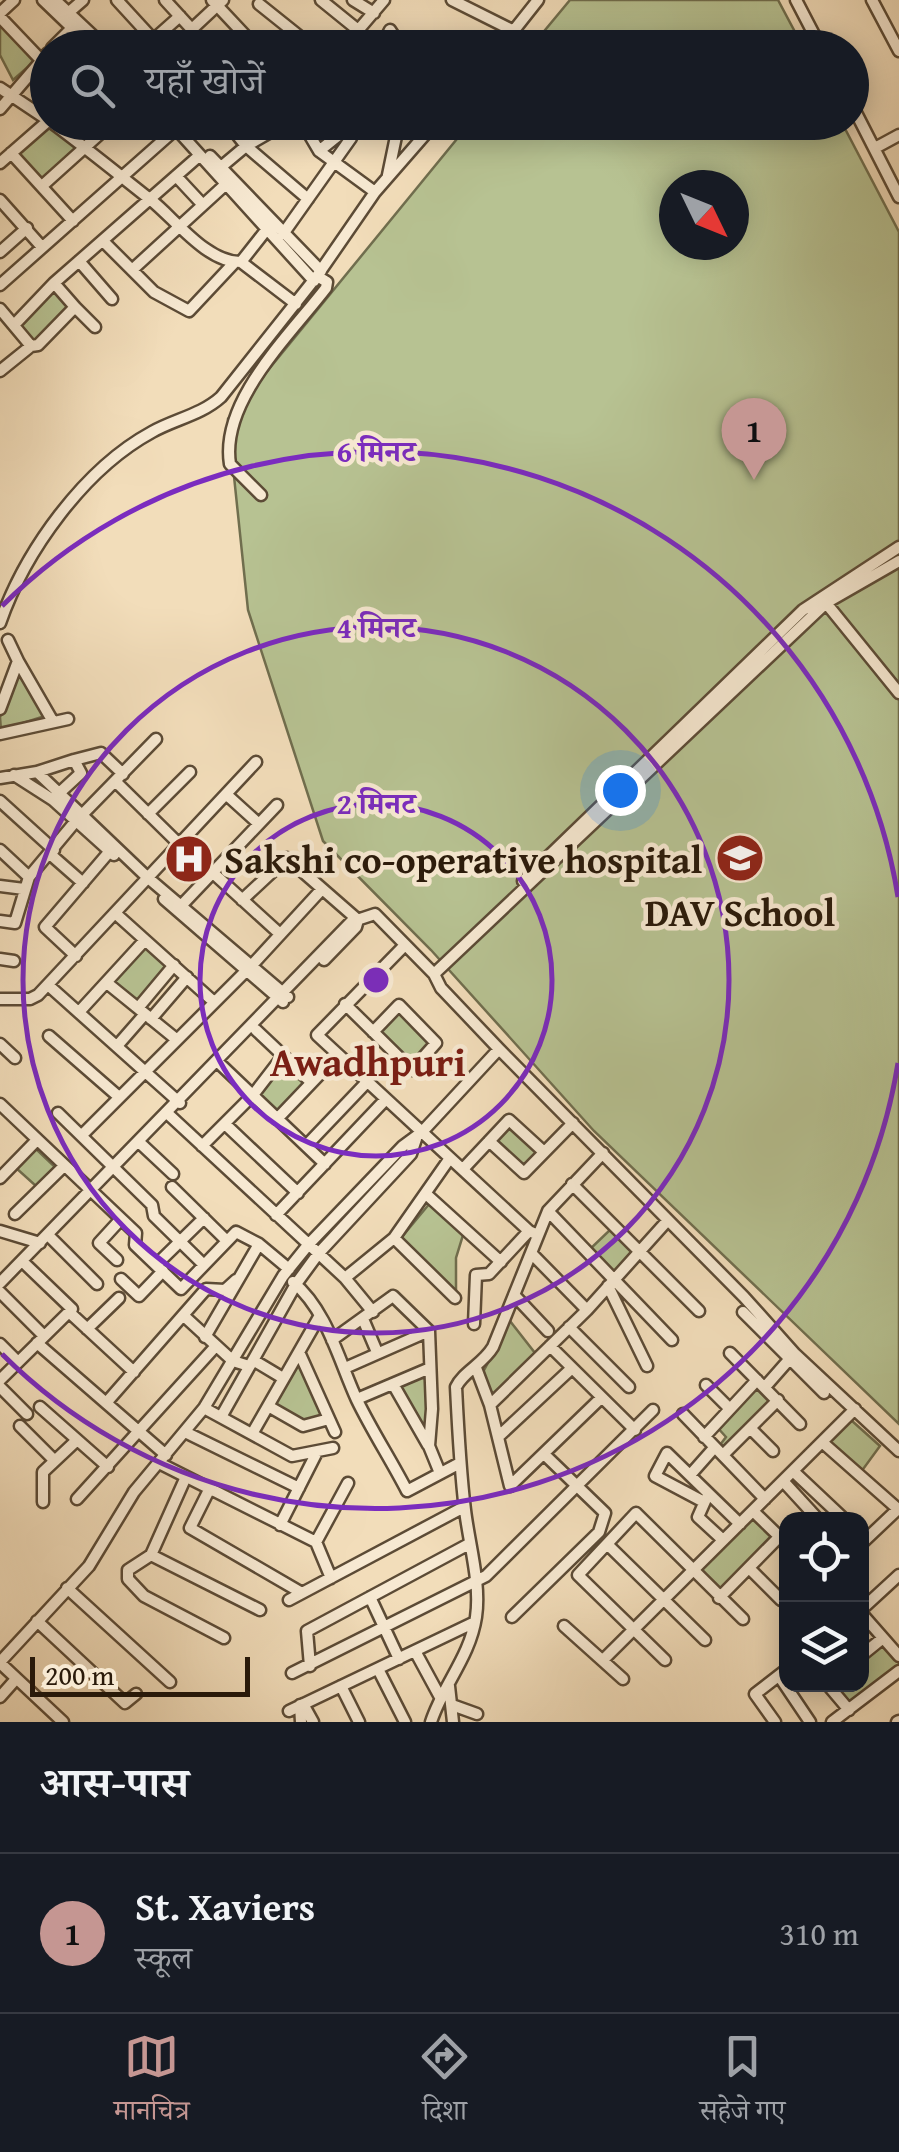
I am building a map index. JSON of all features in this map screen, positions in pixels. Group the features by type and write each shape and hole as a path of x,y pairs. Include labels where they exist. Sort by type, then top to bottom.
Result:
{"street":[{"path":"14,0 0,15 30,39"},
{"path":"43,0 80,30"},
{"path":"55,0 78,30"},
{"path":"68,13 82,0"},
{"path":"117,0 141,30"},
{"path":"165,0 192,29 217,2 241,30"},
{"path":"321,0 358,30 384,0"},
{"path":"353,0 374,13"},
{"path":"452,0 512,30"},
{"path":"515,30 538,0"},
{"path":"796,0 812,30"},
{"path":"872,0 899,51"},
{"path":"259,4 292,30"},
{"path":"167,30 180,16"},
{"path":"70,30 74,26"},
{"path":"0,108 5,91 30,68"},
{"path":"5,91 30,108"},
{"path":"874,148 899,136"},
{"path":"0,163 30,137"},
{"path":"869,138 899,197"},
{"path":"76,140 203,246 237,262 296,304"},
{"path":"42,186 94,140"},
{"path":"0,284 121,180 160,140"},
{"path":"188,140 267,228 327,282 235,412 230,464 261,494"},
{"path":"191,140 283,234 317,276"},
{"path":"241,140 308,199"},
{"path":"221,167 256,140"},
{"path":"309,140 375,192"},
{"path":"319,150 337,140"},
{"path":"283,234 345,140"},
{"path":"388,176 396,140"},
{"path":"0,623 24,570 77,492 116,455 154,431 214,404 296,304 375,192 420,140"},
{"path":"11,153 73,221"},
{"path":"14,325 54,282 200,155"},
{"path":"176,176 204,205"},
{"path":"132,270 226,184"},
{"path":"2,207 41,246"},
{"path":"0,252 26,228"},
{"path":"103,241 163,298 189,312 267,228"},
{"path":"79,261 112,299"},
{"path":"54,282 95,328"},
{"path":"0,371 31,346 38,346 75,307"},
{"path":"0,309 31,346"},
{"path":"434,974 826,603 899,547"},
{"path":"469,940 469,934 803,610 899,561"},
{"path":"826,603 899,693"},
{"path":"8,640 52,720"},
{"path":"0,709 18,661"},
{"path":"0,734 68,719"},
{"path":"0,921 15,923 30,877 78,819 156,739"},
{"path":"0,778 37,772 101,753 148,814 179,844"},
{"path":"56,797 80,774 74,760"},
{"path":"0,999 34,998 256,762"},
{"path":"37,772 56,797 110,851 284,998"},
{"path":"148,814 190,772"},
{"path":"13,775 56,797"},
{"path":"227,795 259,824"},
{"path":"0,802 83,883"},
{"path":"179,907 277,805"},
{"path":"78,819 146,880"},
{"path":"0,850 30,877"},
{"path":"76,956 45,927 110,851"},
{"path":"242,900 286,858 358,920"},
{"path":"212,872 280,934"},
{"path":"0,886 24,889"},
{"path":"82,1135 322,890"},
{"path":"115,913 214,1002"},
{"path":"179,1102 256,1030 351,922 375,914 499,1049 741,1293 824,1393"},
{"path":"80,1012 145,940"},
{"path":"405,945 317,1034 419,1135 534,1233"},
{"path":"0,959 14,961"},
{"path":"145,1014 174,965"},
{"path":"117,1046 145,1014 188,977"},
{"path":"107,982 176,1039"},
{"path":"48,985 179,1102"},
{"path":"115,1168 284,998"},
{"path":"344,1004 412,1070 436,1042 399,1006 373,1032"},
{"path":"256,1030 311,1082"},
{"path":"49,1036 119,1098"},
{"path":"0,1044 15,1058"},
{"path":"63,1722 0,1663 89,1566 134,1492 204,1408 286,1273 308,1244 402,1146 419,1135 499,1049"},
{"path":"277,1118 338,1055"},
{"path":"202,1146 253,1095 283,1056"},
{"path":"221,1065 325,1164"},
{"path":"306,1146 367,1082"},
{"path":"276,1214 386,1099"},
{"path":"0,1104 136,1233 135,1245 181,1289 226,1240 239,1232 259,1244 308,1296 357,1399 407,1490 460,1463"},
{"path":"58,1113 152,1206 154,1216 204,1265"},
{"path":"168,1114 345,1278 368,1315 377,1352"},
{"path":"168,1114 0,1288 41,1340 163,1459 185,1478 316,1542 332,1578"},
{"path":"463,1169 509,1120 544,1152"},
{"path":"489,1141 524,1174 572,1123"},
{"path":"225,1124 298,1193"},
{"path":"221,1417 296,1284 318,1254 410,1154 419,1135"},
{"path":"0,1178 36,1140"},
{"path":"142,1144 173,1174"},
{"path":"474,1324 474,1277 489,1274 534,1233 548,1211 603,1153"},
{"path":"345,1278 394,1238 450,1158"},
{"path":"15,1214 64,1166"},
{"path":"572,1184 698,1311"},
{"path":"172,1187 226,1240"},
{"path":"426,1194 501,1262"},
{"path":"548,1211 611,1283 672,1340"},
{"path":"121,1279 139,1296 180,1242 204,1218"},
{"path":"117,1260 99,1244 121,1219"},
{"path":"490,1405 587,1310 668,1220"},
{"path":"0,1230 46,1240 97,1284"},
{"path":"431,1722 440,1697 468,1648 475,1622 456,1387 493,1347 531,1253 534,1233"},
{"path":"394,1238 456,1298"},
{"path":"206,1338 259,1244"},
{"path":"531,1253 587,1310"},
{"path":"24,1263 72,1310 0,1384 27,1414"},
{"path":"106,1403 206,1290 225,1290 236,1280"},
{"path":"611,1283 647,1366"},
{"path":"332,1340 393,1296 429,1330 429,1446"},
{"path":"515,1296 548,1332"},
{"path":"87,1329 119,1298"},
{"path":"69,1312 134,1372"},
{"path":"743,1312 899,1451"},
{"path":"184,1316 233,1361 251,1363 283,1378"},
{"path":"252,1434 319,1317"},
{"path":"569,1328 629,1387"},
{"path":"345,1368 429,1330"},
{"path":"0,1344 18,1362"},
{"path":"550,1346 635,1430"},
{"path":"77,1498 215,1347"},
{"path":"299,1352 335,1432"},
{"path":"730,1354 800,1424"},
{"path":"704,1437 792,1356"},
{"path":"357,1399 430,1368"},
{"path":"476,1368 490,1405 510,1486 601,1398"},
{"path":"498,1437 572,1368"},
{"path":"394,1384 440,1473"},
{"path":"706,1385 730,1409"},
{"path":"691,1474 750,1428 778,1400"},
{"path":"268,1406 304,1426 329,1419"},
{"path":"40,1407 108,1467"},
{"path":"204,1408 292,1456 334,1448"},
{"path":"604,1659 854,1409"},
{"path":"292,1673 486,1576 652,1410"},
{"path":"683,1414 764,1499"},
{"path":"20,1426 54,1460"},
{"path":"750,1428 773,1451"},
{"path":"185,1432 299,1488"},
{"path":"42,1502 41,1476 76,1441"},
{"path":"822,1442 898,1510 869,1534"},
{"path":"280,1525 317,1452"},
{"path":"707,1498 691,1474 667,1453 655,1476 707,1498 740,1524"},
{"path":"512,1617 599,1532 605,1512 545,1455"},
{"path":"793,1471 836,1512"},
{"path":"185,1478 151,1555 128,1570 128,1579 144,1596 224,1638"},
{"path":"782,1481 811,1512"},
{"path":"316,1542 348,1483"},
{"path":"210,1490 190,1528 302,1593"},
{"path":"707,1498 698,1517 723,1540"},
{"path":"289,1600 464,1507"},
{"path":"754,1511 779,1536"},
{"path":"665,1660 578,1575 636,1513 743,1620"},
{"path":"719,1598 779,1543"},
{"path":"310,1666 307,1631 469,1544"},
{"path":"608,1545 705,1640"},
{"path":"151,1555 260,1610"},
{"path":"749,1568 779,1598"},
{"path":"869,1605 896,1583"},
{"path":"67,1588 170,1682"},
{"path":"370,1597 399,1659"},
{"path":"869,1620 899,1656"},
{"path":"37,1621 125,1703 136,1694"},
{"path":"289,1711 475,1622"},
{"path":"564,1626 623,1679"},
{"path":"869,1649 883,1638"},
{"path":"415,1651 440,1697"},
{"path":"378,1669 405,1722"},
{"path":"832,1722 899,1671"},
{"path":"775,1722 755,1694 779,1675"},
{"path":"0,1697 16,1679"},
{"path":"341,1686 359,1722"},
{"path":"449,1686 453,1722"},
{"path":"794,1692 810,1722"},
{"path":"833,1692 848,1710"},
{"path":"301,1722 302,1705"},
{"path":"302,1705 312,1722"},
{"path":"452,1706 477,1714"}],"green space":[{"path":"570,0 778,0 794,30 545,30"},
{"path":"0,23 30,52 30,65 13,80 0,55"},
{"path":"31,140 71,140 80,147 42,180 17,153"},
{"path":"456,140 851,140 899,232 899,1424 594,1131 431,950 323,841 248,610 228,419"},
{"path":"53,288 71,308 35,344 17,325"},
{"path":"18,670 45,716 1,730 0,717"},
{"path":"145,945 169,966 136,1003 111,982"},
{"path":"398,1010 431,1041 412,1065 376,1031"},
{"path":"283,1060 306,1081 277,1115 257,1095"},
{"path":"510,1123 541,1151 525,1169 493,1142"},
{"path":"35,1148 55,1167 36,1186 16,1168"},
{"path":"430,1203 463,1235 456,1258 456,1291 401,1238"},
{"path":"612,1228 634,1250 613,1273 589,1250"},
{"path":"510,1321 535,1353 492,1398 482,1374"},
{"path":"298,1360 324,1416 309,1422 274,1405"},
{"path":"427,1373 428,1442 398,1386"},
{"path":"756,1385 771,1401 726,1449 720,1445 726,1437 717,1427"},
{"path":"851,1420 880,1446 861,1472 827,1442"},
{"path":"753,1517 773,1537 718,1591 697,1570"},
{"path":"881,1643 899,1667 869,1690 869,1652"},
{"path":"839,1692 866,1692 849,1705"}],"place":[{"name":"St. Xaviers","path":"754,480"},
{"name":"DAV School","path":"740,858"},
{"name":"Sakshi co-operative hospital","path":"189,859"}],"district":[{"name":"Awadhpuri","path":"368,1061"}]}
